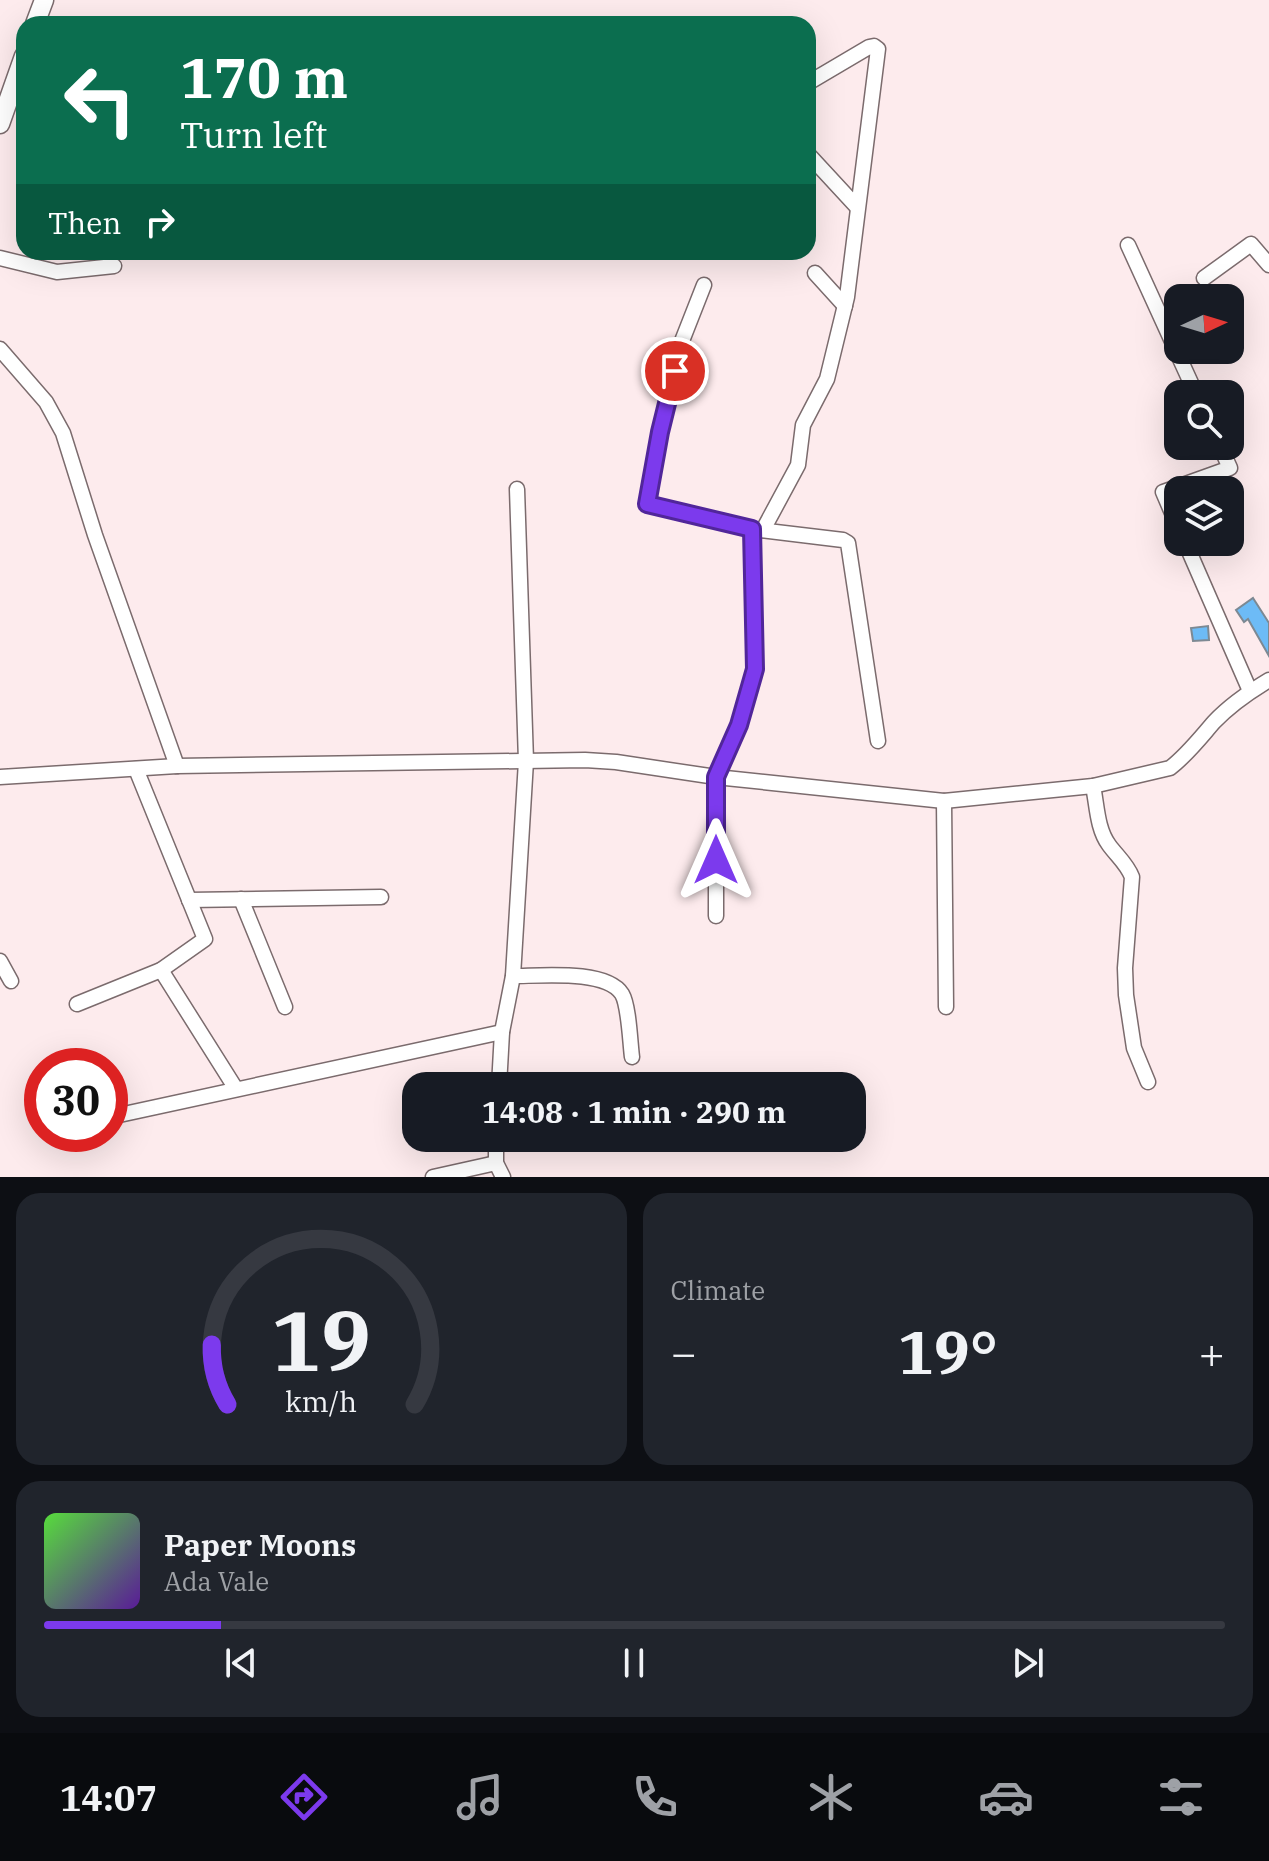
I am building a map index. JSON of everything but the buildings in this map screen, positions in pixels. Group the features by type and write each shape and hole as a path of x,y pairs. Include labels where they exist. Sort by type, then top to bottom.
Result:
{"main road":[{"path":"0,124 16,79"}],"street":[{"path":"716,916 716,777 739,725 755,669 757,530 798,465 803,425 827,379 845,306 878,49 869,47 816,78"},
{"path":"816,163 857,207"},
{"path":"1204,278 1251,244 1269,265"},
{"path":"1128,245 1190,380"},
{"path":"0,258 57,272 114,266"},
{"path":"815,273 845,306"},
{"path":"704,285 682,341 660,432 647,504 757,530 848,543 878,741"},
{"path":"0,349 46,402 63,433 95,535 177,766"},
{"path":"1208,476 1230,468 1226,460"},
{"path":"500,1072 502,1032 513,976 526,761 517,489"},
{"path":"1191,556 1250,691"},
{"path":"0,777 177,766 585,760 944,801 1093,786 1170,768 1181,760 1217,719 1250,691 1269,680"},
{"path":"77,1004 161,970 205,939 136,769"},
{"path":"1093,786 1101,831 1132,877 1126,995 1134,1048 1148,1082"},
{"path":"944,801 946,1007"},
{"path":"189,900 381,897"},
{"path":"241,899 285,1007"},
{"path":"0,961 11,981"},
{"path":"161,970 236,1089"},
{"path":"513,976 575,976 611,983 624,1001 632,1057"},
{"path":"128,1113 502,1032"},
{"path":"496,1152 496,1163 503,1177"},
{"path":"433,1177 496,1163"}],"route":[{"path":"675,371 647,504 752,529 755,669 739,725 716,777 716,860"}]}
